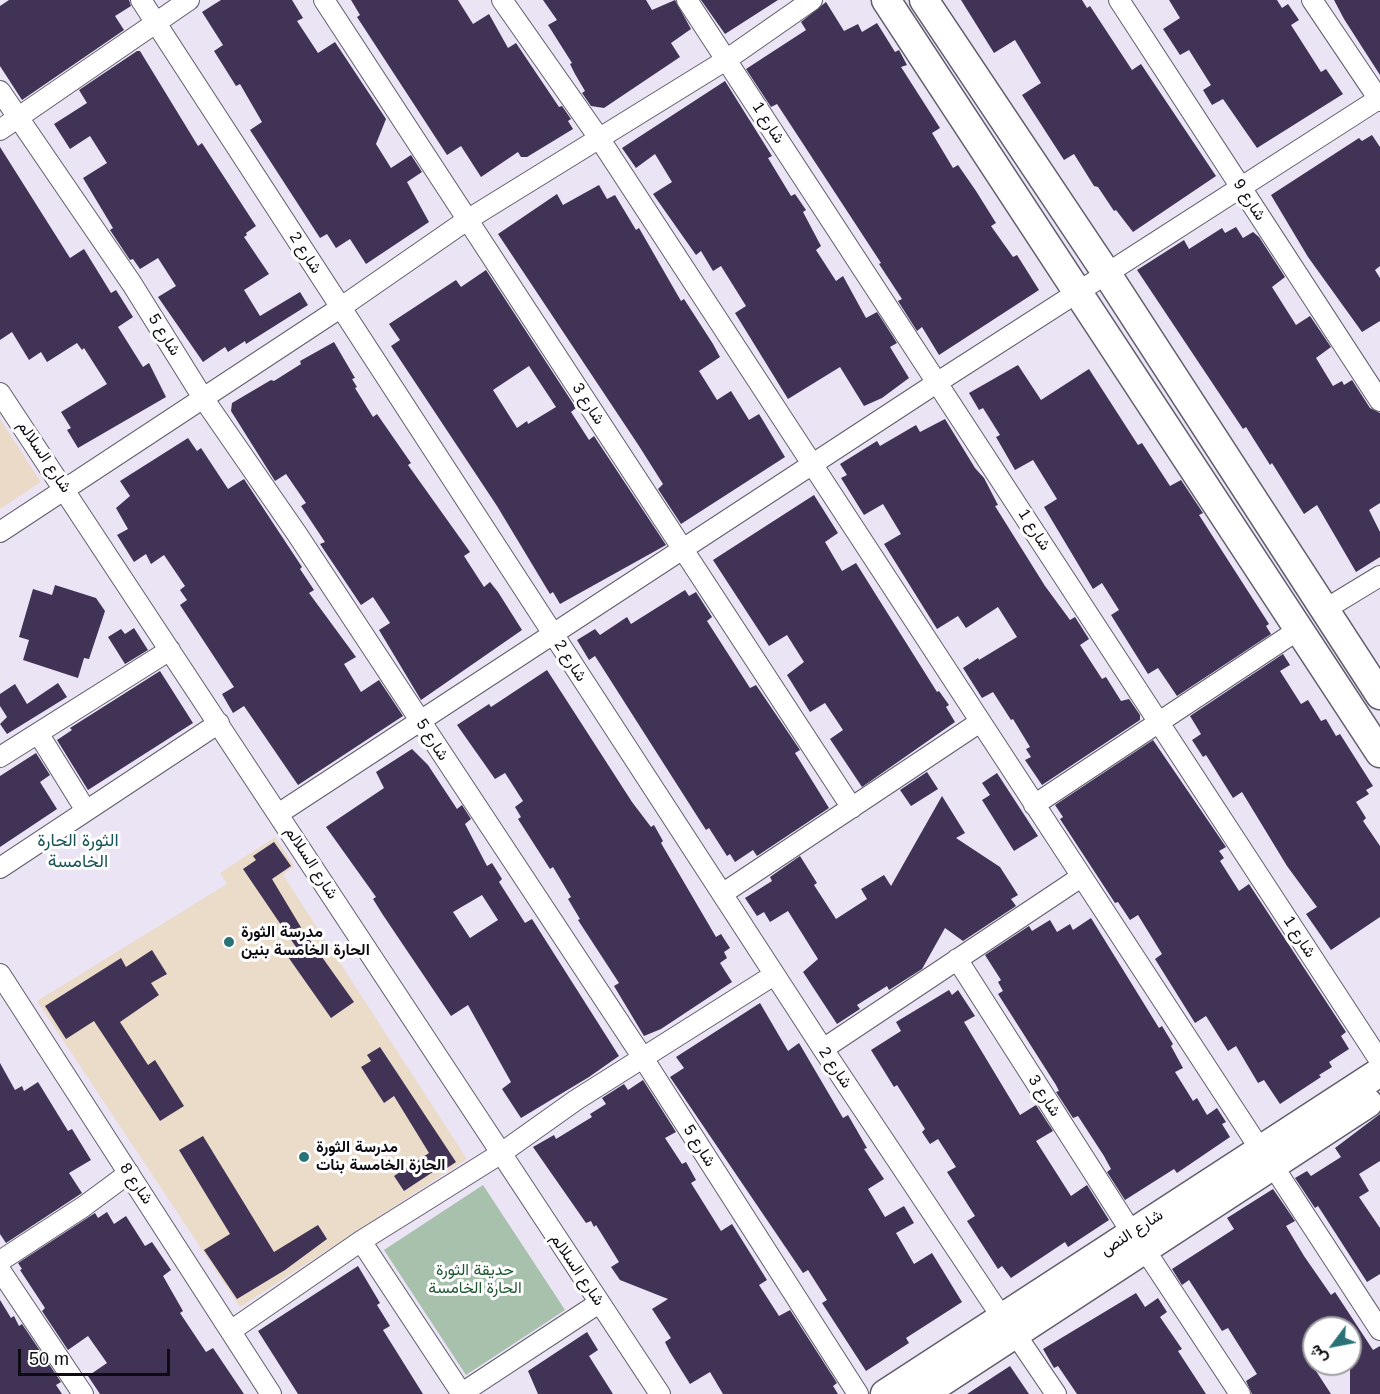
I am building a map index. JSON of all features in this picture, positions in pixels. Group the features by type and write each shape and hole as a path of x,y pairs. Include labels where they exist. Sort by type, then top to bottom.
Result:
{"street":[{"name":"شارع 2","path":"141,0 774,975 1056,1394"},
{"path":"0,130 19,119 155,21 189,0"},
{"name":"شارع 3","path":"324,0 852,808"},
{"path":"502,0 598,138 1380,1330"},
{"name":"شارع 1","path":"687,0 1380,1061"},
{"path":"0,532 340,308 467,220 726,60 812,0"},
{"path":"886,0 1076,293 1380,753"},
{"path":"924,0 1107,274 1380,695"},
{"name":"شارع 9","path":"1119,0 1380,401"},
{"path":"278,814 938,382 1380,99 1312,0"},
{"name":"شارع 5","path":"0,91 132,284 203,398 297,534 643,1058 858,1394"},
{"name":"شارع السلالم","path":"0,393 66,489 500,1154 660,1394"},
{"path":"1324,610 1380,576"},
{"path":"1034,805 1298,630"},
{"path":"0,757 170,650"},
{"path":"0,868 85,809 219,723"},
{"path":"722,894 980,723"},
{"path":"38,733 85,809"},
{"path":"823,1049 1081,877"},
{"name":"شارع 3","path":"957,959 1138,1241 1240,1394"},
{"name":"شارع 8","path":"0,974 232,1330 271,1394"},
{"path":"232,1330 361,1241 500,1154 576,1100 774,975"},
{"name":"شارع النص","path":"923,1394 1010,1327 1266,1157 1380,1072"},
{"name":"شارع النص","path":"1266,1157 1380,1095"},
{"path":"0,1261 83,1207 129,1173"},
{"path":"361,1241 462,1394 599,1304"},
{"path":"0,1270 82,1394"},
{"name":"شارع النص","path":"885,1394 1010,1327"}],"shaded area":[{"path":"0,419 41,482 0,509"},
{"path":"275,837 294,866 283,875 467,1159 240,1307 37,1001 227,884 220,873"}],"green space":[{"name":"حديقة الثورة الحارة الخامسة","path":"483,1185 565,1310 466,1375 384,1250"}],"building":[{"path":"9,0 129,0 131,6 115,16 124,30 22,100 0,66 0,6"},
{"path":"221,0 292,0 303,18 297,21 318,53 335,42 386,119 376,144 391,168 411,155 422,172 407,182 429,222 366,264 350,239 336,248 327,234 320,238 250,130 262,122 240,84 236,86 214,51 223,45 202,12"},
{"path":"351,0 458,0 473,24 489,14 508,48 516,43 559,107 562,106 571,119 568,121 573,129 527,157 521,157 518,152 481,177 461,146 447,155 357,17 360,15"},
{"path":"543,0 646,0 652,10 675,0 691,29 671,43 680,57 604,108 591,106 582,93 585,91 570,64 572,63 548,25 557,20"},
{"path":"701,0 778,0 725,34"},
{"path":"961,0 1082,0 1087,8 1090,6 1132,70 1141,64 1216,176 1133,232 1116,210 1114,211 1098,187 1094,186 1074,154 1064,160 1022,95 1041,83 1015,40 994,53"},
{"path":"1169,0 1277,0 1282,8 1288,4 1299,20 1291,25 1321,72 1326,69 1343,94 1257,148 1223,99 1212,105 1203,90 1211,85 1189,50 1180,55 1163,29 1180,18"},
{"path":"1334,0 1380,0 1380,75 1344,19"},
{"path":"826,2 844,31 858,24 862,32 877,23 895,52 899,50 907,65 901,67 940,128 932,133 953,168 958,165 976,191 996,223 991,226 1013,257 1017,255 1039,290 939,355 922,327 917,331 898,301 902,299 879,264 881,263 777,104 771,107 746,69 806,30 801,22"},
{"path":"140,51 198,146 202,143 256,226 244,237 269,274 244,290 260,316 300,292 308,305 246,344 245,341 228,352 225,347 203,362 158,297 176,286 158,258 140,269 133,259 130,260 110,230 113,228 83,178 107,163 90,136 70,149 54,124 87,103 79,90"},
{"path":"725,81 772,156 768,158 791,196 795,194 806,210 803,212 821,246 816,250 836,281 843,276 866,318 877,312 897,343 890,347 909,378 882,398 864,406 840,367 788,399 735,313 746,306 721,266 713,271 701,251 696,255 653,194 672,182 655,154 636,168 622,148"},
{"path":"1372,135 1380,147 1380,266 1375,270 1380,278 1380,321 1362,332 1308,257 1271,195 1359,138 1362,141"},
{"path":"0,147 70,258 84,249 111,293 116,290 133,317 118,327 143,367 149,363 166,397 78,448 67,430 71,428 61,412 107,384 84,348 82,350 77,343 47,362 41,352 29,360 12,332 0,340"},
{"path":"599,185 607,199 615,195 636,230 639,228 681,301 684,299 713,344 720,357 699,371 717,400 731,391 749,420 759,414 785,457 681,524 658,489 663,484 498,234 557,194 563,205"},
{"path":"1236,227 1243,238 1253,232 1259,237 1285,277 1272,287 1296,325 1310,316 1331,347 1316,358 1333,386 1342,381 1344,385 1352,380 1370,408 1380,413 1380,503 1369,510 1380,532 1380,557 1356,572 1317,505 1304,514 1272,463 1270,465 1246,427 1243,429 1137,270 1184,240 1189,249 1222,228 1225,233"},
{"path":"486,270 576,408 571,412 589,440 594,436 666,545 560,604 553,592 550,594 497,506 391,346 400,340 389,324 456,280 461,287","holes":["529,366 556,407 517,428 493,390"]},
{"path":"334,342 355,378 352,379 357,387 355,388 373,417 377,414 411,463 408,465 470,552 464,556 484,587 490,582 522,630 421,700 379,630 390,623 373,597 361,605 320,544 325,542 301,506 306,503 286,474 275,481 231,411 232,403 271,380 274,381 301,364 300,361"},
{"path":"1018,365 1041,400 1089,369 1138,445 1142,443 1170,486 1181,480 1203,513 1199,515 1269,624 1266,626 1271,634 1177,696 1158,668 1148,674 1111,615 1119,610 1102,583 1093,589 1044,507 1057,499 1033,460 1015,470 996,437 1000,435 983,408 979,410 969,393"},
{"path":"945,419 975,468 984,478 998,505 995,506 1045,586 1070,620 1075,617 1089,639 1080,645 1102,679 1106,677 1121,701 1129,699 1140,715 1140,720 1042,785 1025,760 1031,757 1026,749 1030,747 1013,719 1011,720 993,692 982,698 963,668 1017,637 998,607 966,628 958,616 937,629 884,544 901,534 883,504 864,515 841,478 847,475 840,464 877,441 880,446 916,425 920,432"},
{"path":"188,438 197,451 201,448 228,489 244,479 302,567 300,569 314,590 309,593 356,657 344,664 361,692 379,680 403,716 298,785 244,706 233,713 222,694 234,687 180,605 187,600 180,590 185,586 164,555 151,564 146,554 134,562 117,535 128,529 116,508 130,496 120,481"},
{"path":"814,495 838,533 825,542 842,571 856,563 937,692 939,691 949,705 946,707 955,722 862,787 830,739 843,730 825,703 810,712 787,675 804,662 787,635 769,646 713,560"},
{"path":"55,585 96,598 105,611 89,659 84,658 78,678 23,660 29,640 19,637 33,589 52,595"},
{"path":"685,590 689,596 696,592 712,617 707,621 750,688 756,685 800,750 795,753 829,808 757,856 753,850 735,862 730,854 727,856 709,828 706,830 595,656 589,660 577,640 595,629 600,635 627,617 631,624"},
{"path":"134,628 148,650 125,664 108,637 121,629 125,634"},
{"path":"1283,654 1290,665 1280,671 1301,704 1308,700 1321,721 1326,719 1336,736 1340,734 1373,786 1366,790 1369,794 1356,802 1366,818 1363,821 1380,846 1380,917 1331,950 1306,914 1317,907 1287,866 1242,792 1233,798 1206,755 1203,757 1192,740 1201,734 1190,716"},
{"path":"547,670 632,802 651,827 654,825 663,841 661,843 716,937 721,934 730,948 724,952 727,958 720,963 732,982 661,1029 644,1036 614,986 619,983 578,920 580,919 568,899 571,897 553,867 550,869 518,819 521,817 515,807 523,801 505,773 495,779 457,725 489,704 491,707"},
{"path":"160,671 193,723 88,790 57,740 72,730 70,728"},
{"path":"58,683 67,697 7,734 0,724 7,717 0,706 0,694 15,684 27,704"},
{"path":"1153,740 1226,847 1219,851 1224,858 1220,861 1239,891 1249,884 1346,1032 1341,1036 1349,1049 1329,1062 1332,1067 1319,1075 1321,1077 1280,1104 1264,1080 1258,1083 1236,1046 1228,1051 1206,1016 1195,1023 1155,959 1162,954 1138,915 1130,920 1118,902 1115,903 1060,819 1063,817 1055,805"},
{"path":"412,749 428,765 457,809 462,805 471,819 465,824 487,866 492,863 502,879 499,882 525,923 532,919 619,1056 521,1118 502,1089 511,1082 468,1005 451,1016 383,915 373,899 376,897 326,827 384,788 376,772","holes":["482,895 498,920 470,938 453,912"]},
{"path":"36,753 50,775 40,782 57,809 0,847 0,776"},
{"path":"927,772 938,789 911,806 900,790"},
{"path":"997,773 1038,836 1014,851 982,800 990,795 982,783"},
{"path":"942,796 965,833 956,838 1000,867 1018,895 1011,899 1016,906 963,941 945,928 922,969 889,990 887,986 857,1005 860,1009 837,1024 803,972 818,959 788,911 770,922 764,912 757,916 745,898 772,881 770,877 800,856 817,883 814,885 836,919 867,899 861,889 884,875 891,886"},
{"path":"274,842 291,866 272,879 302,929 354,1002 331,1018 286,954 296,947 243,869 256,860 253,856"},
{"path":"1091,918 1159,1028 1162,1026 1173,1044 1171,1046 1183,1068 1175,1072 1193,1101 1197,1098 1207,1115 1217,1108 1226,1122 1222,1124 1230,1137 1177,1173 1174,1169 1125,1200 1107,1172 1111,1169 1104,1156 1078,1116 1073,1118 1056,1092 1059,1091 1056,1085 998,994 1003,991 998,982 1001,980 985,955 1029,926 1032,931 1050,920 1057,932 1070,924 1073,930"},
{"path":"152,950 167,974 151,983 159,995 120,1022 148,1065 155,1060 184,1106 160,1121 94,1021 66,1039 45,1006 121,958 126,967"},
{"path":"949,990 952,995 958,990 975,1016 964,1022 1020,1115 1036,1105 1053,1131 1036,1141 1071,1196 1087,1185 1109,1220 1068,1247 1065,1242 1011,1278 1002,1266 998,1269 967,1221 975,1216 947,1172 956,1167 938,1139 930,1144 922,1132 925,1129 897,1085 894,1087 871,1050 901,1031 896,1022"},
{"path":"760,1003 788,1051 799,1043 843,1118 848,1115 867,1148 864,1149 884,1179 868,1189 885,1217 904,1206 914,1223 896,1233 914,1264 932,1253 962,1302 906,1338 909,1343 866,1371 822,1303 827,1300 808,1270 803,1273 670,1077 684,1068 676,1057"},
{"path":"380,1047 456,1162 441,1172 439,1168 404,1191 394,1176 429,1153 394,1096 384,1103 361,1067 371,1061 367,1055"},
{"path":"0,1063 15,1090 22,1086 24,1091 38,1082 68,1131 72,1129 91,1160 69,1173 82,1193 6,1243 0,1234"},
{"path":"643,1080 676,1132 665,1138 682,1164 686,1162 696,1180 691,1183 721,1231 732,1224 767,1280 759,1285 779,1316 790,1310 837,1383 833,1386 838,1394 723,1394 710,1372 690,1384 665,1342 671,1338 652,1309 668,1299 620,1280 611,1267 619,1262 596,1225 594,1227 591,1221 586,1223 533,1147 554,1135 556,1139 592,1117 590,1114 606,1104 602,1098 624,1084 628,1090"},
{"path":"1380,1114 1380,1161 1359,1174 1369,1191 1359,1197 1380,1228 1380,1274 1367,1282 1318,1206 1315,1208 1295,1178 1307,1171 1311,1176 1341,1157 1335,1148"},
{"path":"203,1136 274,1252 318,1225 327,1239 285,1270 237,1299 204,1250 230,1234 179,1150"},
{"path":"1273,1189 1295,1221 1286,1226 1331,1295 1335,1292 1351,1316 1302,1316 1302,1376 1319,1376 1331,1394 1252,1394 1246,1381 1257,1374 1228,1328 1222,1331 1189,1280 1182,1285 1172,1269 1234,1229 1227,1218"},
{"path":"107,1212 114,1224 126,1216 145,1246 152,1242 171,1270 163,1276 183,1311 180,1313 206,1352 213,1348 244,1394 100,1394 88,1376 107,1363 88,1336 68,1350 42,1311 45,1308 20,1270 22,1269 18,1263 95,1213 98,1218"},
{"path":"358,1266 380,1303 377,1305 390,1326 383,1330 423,1394 298,1394 258,1331"},
{"path":"1136,1293 1145,1307 1158,1298 1167,1312 1160,1317 1182,1349 1178,1351 1206,1394 1077,1394 1058,1366 1054,1368 1043,1349"},
{"path":"0,1300 11,1318 14,1316 19,1326 22,1324 61,1382 56,1385 62,1394 0,1394"},
{"path":"587,1332 598,1350 589,1356 613,1394 538,1394 528,1371"},
{"path":"1362,1333 1373,1350 1380,1346 1380,1394 1350,1394 1350,1376 1362,1376"},
{"path":"1010,1366 1029,1394 967,1394"}],"place":[{"name":"مدرسة الثورة الحارة الخامسة بنين","path":"229,942"},
{"name":"مدرسة الثورة الحارة الخامسة بنات","path":"304,1157"}],"district":[{"name":"الثورة الحارة الخامسة","path":"78,851"}]}
